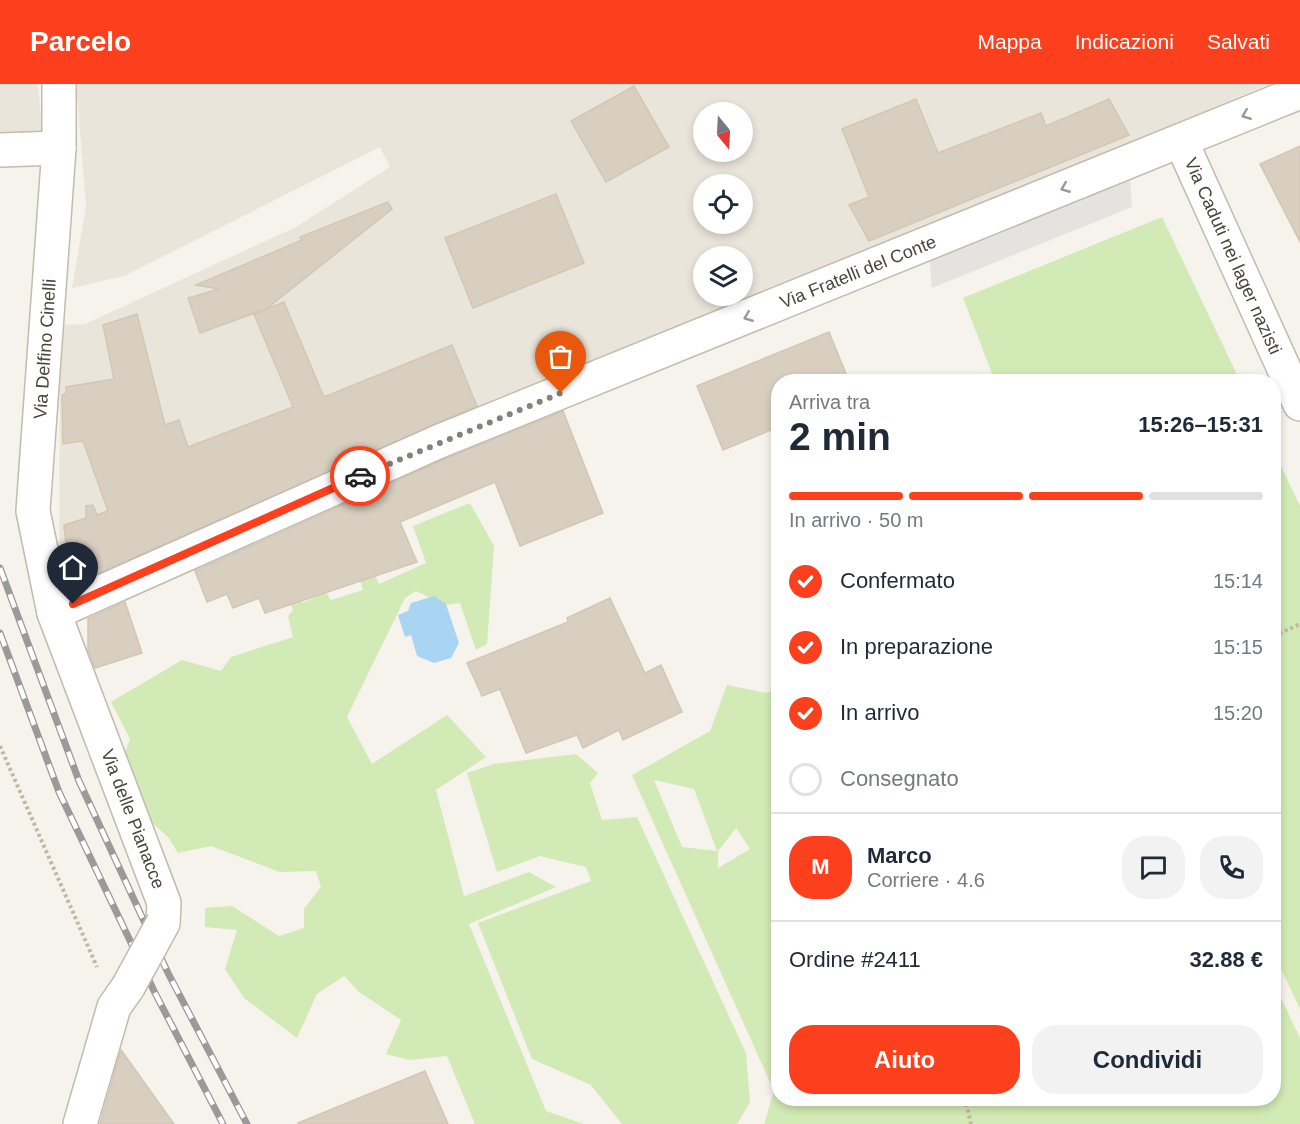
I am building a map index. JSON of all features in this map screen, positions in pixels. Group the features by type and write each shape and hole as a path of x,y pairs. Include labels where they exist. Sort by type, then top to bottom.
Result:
{"street":[{"name":"Via Delfino Cinelli","path":"54,613 33,511 59,148 59,84"},
{"name":"Via Fratelli del Conte","path":"54,613 440,441 1300,92"},
{"name":"Via Caduti nei lager nazisti","path":"1182,141 1300,404"},
{"path":"0,150 59,148"},
{"name":"Via delle Pianacce","path":"54,613 164,903 163,923 121,997 80,1124"}],"path":[{"path":"1281,633 1300,624"},
{"path":"0,746 121,997"},
{"path":"967,1106 971,1124"}],"shaded area":[{"path":"0,84 38,84 44,153 0,156"},
{"path":"76,84 1269,84 753,302 753,246 693,246 693,306 743,306 59,595 60,325 85,324 296,227 390,167 380,147 124,276 72,288 86,206"},
{"path":"1130,176 1132,207 932,288 929,256"}],"green space":[{"path":"1162,217 1237,374 992,374 963,298"},
{"path":"1281,466 1300,506 1300,1009 1281,969"},
{"path":"470,503 494,546 487,644 476,650 460,603 445,605 416,591 405,598 347,717 372,764 447,715 486,757 436,790 464,896 529,872 556,887 469,924 546,1111 584,1124 475,1124 447,1056 410,1060 386,1054 401,1020 359,992 344,976 317,994 297,1038 244,998 225,969 237,930 205,927 205,908 232,906 279,936 304,928 304,909 321,887 316,871 280,872 211,846 178,853 169,838 139,811 118,769 130,739 111,702 182,660 221,671 231,657 293,637 288,616 293,610 285,590 294,586 303,603 326,592 331,600 363,590 360,580 375,575 379,584 426,563 413,526"},
{"path":"727,685 767,693 771,691 771,1084 632,775 710,731","holes":["654,780 694,789 717,851 682,847","736,828 750,849 718,868 718,851"]},
{"path":"576,754 598,773 590,783 602,820 637,817 746,1053 750,1102 737,1124 622,1124 591,1085 532,1059 478,923 591,881 586,867 540,856 497,872 467,773 494,764"},
{"path":"1281,998 1300,1038 1300,1124 764,1124 771,1101 771,1106 1281,1106"}],"water":[{"path":"434,596 446,604 459,643 451,658 434,663 417,656 411,635 405,637 398,615 408,611 411,603"}],"building":[{"path":"634,86 669,147 606,182 571,121"},
{"path":"916,99 938,153 1041,113 1046,126 1109,99 1129,135 869,241 849,205 869,197 842,129"},
{"path":"1300,146 1300,242 1260,164"},
{"path":"556,194 584,263 473,308 445,238"},
{"path":"388,202 392,209 266,309 200,333 188,298 219,289 196,285 302,240 300,237"},
{"path":"284,302 324,397 452,345 477,406 70,586 64,525 86,518 86,506 93,505 97,515 108,511 83,441 63,444 62,395 66,394 66,387 114,379 103,325 137,314 165,425 179,420 188,447 293,407 254,314"},
{"path":"829,332 846,374 771,374 771,430 723,450 697,386"},
{"path":"563,411 603,513 520,546 495,482 400,522 417,562 265,613 259,598 233,608 227,594 207,602 195,571 447,458"},
{"path":"610,598 645,673 661,665 682,712 623,740 619,730 583,748 577,735 526,753 500,689 482,696 467,663 568,622 567,618"},
{"path":"125,602 142,653 95,668 88,649 88,619"},
{"path":"121,1050 174,1124 100,1124"},
{"path":"425,1071 448,1124 298,1124 298,1123"}],"railway":[{"path":"0,568 79,781 168,973 247,1124"},
{"path":"0,633 59,792 155,993 223,1124"}],"way so far":[{"path":"360,476 440,441 561,393"}],"route":[{"path":"73,604 360,476"}]}
